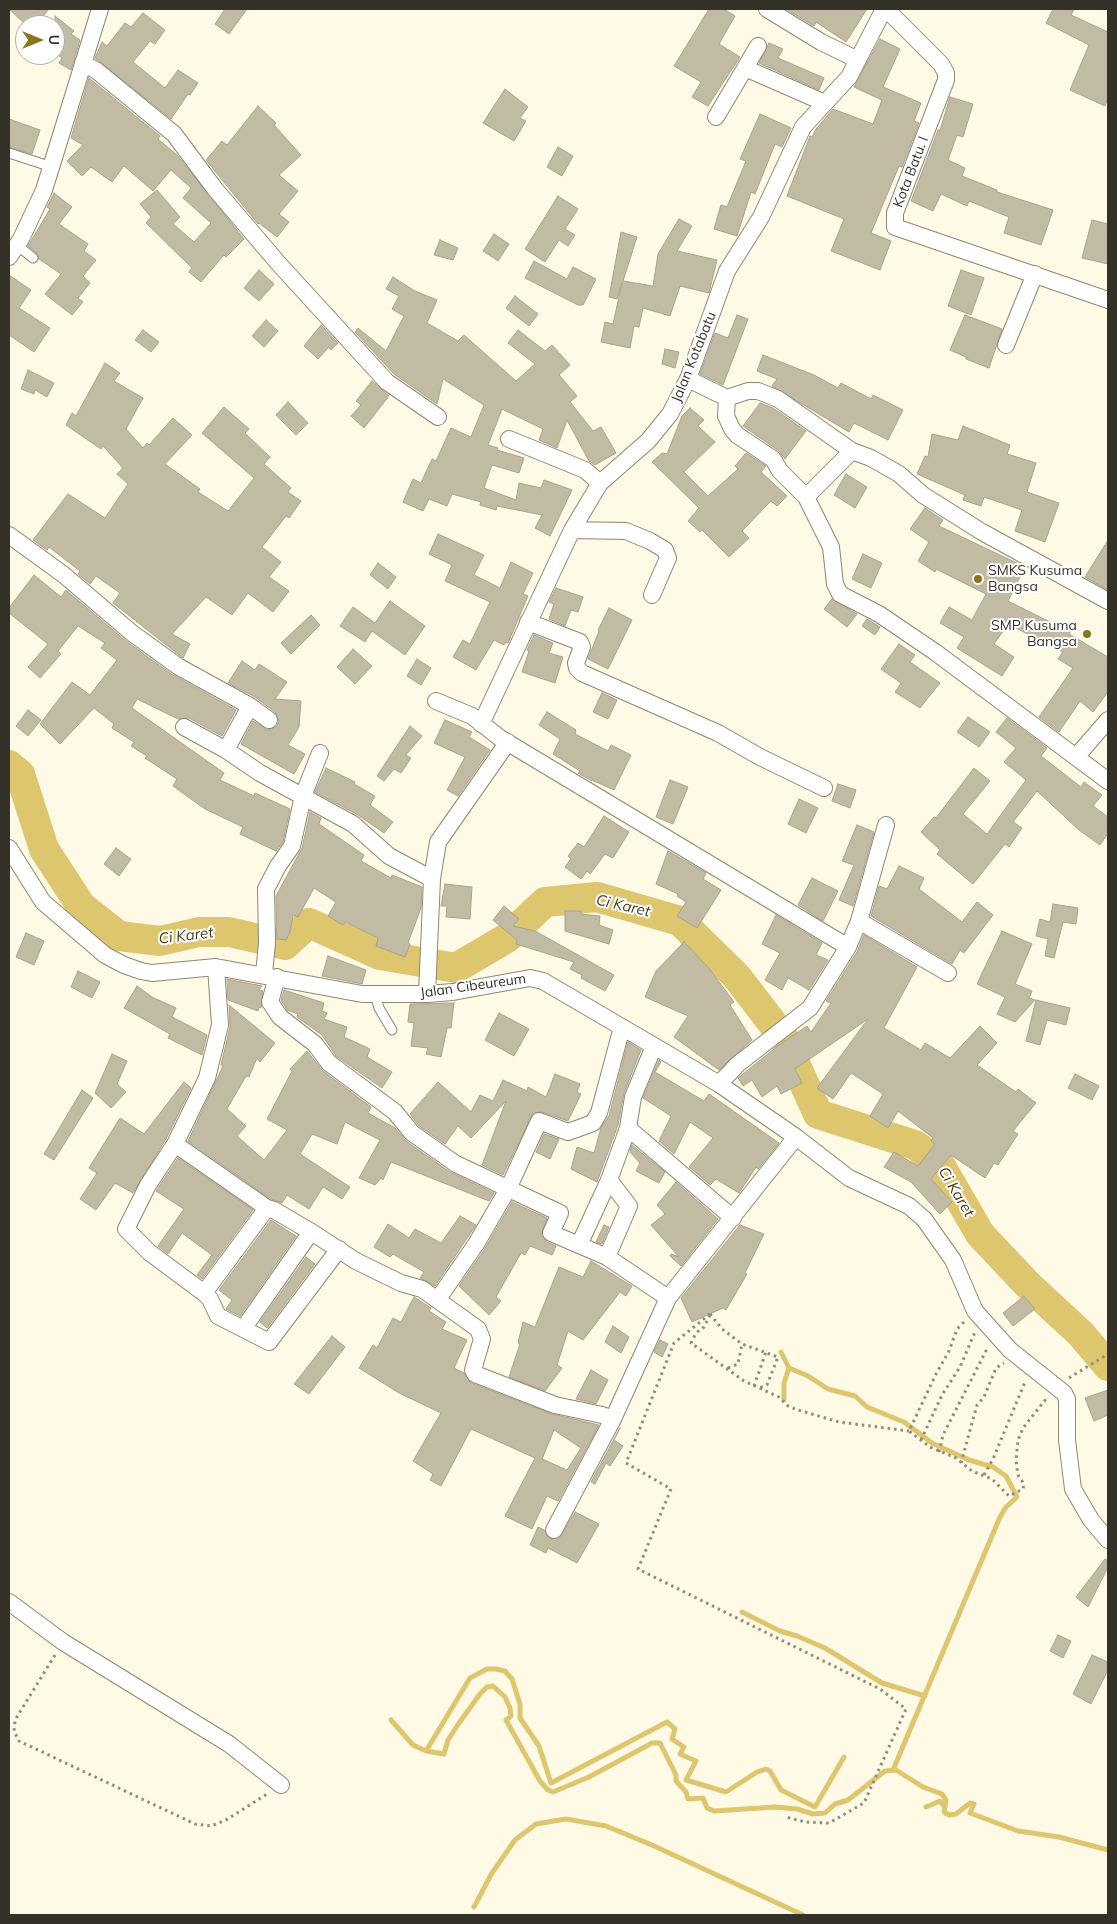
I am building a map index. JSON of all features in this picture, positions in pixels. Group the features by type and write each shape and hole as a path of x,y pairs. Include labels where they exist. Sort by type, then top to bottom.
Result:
{"street":[{"path":"13,251 44,190 100,9"},
{"path":"767,9 821,42 858,60"},
{"name":"Jalan Kotabatu","path":"481,724 572,530 600,483 648,441 670,414 688,379 727,271 761,217 803,127 849,77 885,9"},
{"name":"Kota Batu. I","path":"885,9 941,64 946,73 946,80 895,213 895,227 1108,300"},
{"path":"716,117 758,46"},
{"path":"83,63 97,71 174,134 215,189 266,249 387,382 438,417"},
{"path":"745,68 825,103"},
{"path":"1006,345 1034,274"},
{"path":"688,379 727,398 748,391 768,394 852,451 888,467 908,480 923,495 982,532 1108,600"},
{"path":"727,398 726,416 732,429 737,435 773,459 780,471 806,497 831,547 835,584 840,594 879,614 930,648 1108,781"},
{"path":"509,439 585,470 600,483"},
{"path":"806,497 852,451"},
{"path":"572,530 626,531 650,541 664,550 668,558 652,595"},
{"path":"9,535 64,575 132,633 179,668 250,706 269,720"},
{"path":"528,622 580,642 582,647 576,662 577,668 582,673 718,733 760,757 824,788"},
{"path":"436,701 472,716 508,742 848,947"},
{"path":"226,750 250,706"},
{"path":"1076,757 1108,720"},
{"path":"184,728 226,750 260,774 303,796 361,830 389,856 432,879"},
{"path":"427,994 427,960 435,853 443,833 508,742"},
{"path":"320,753 303,796 292,846 278,866 266,889 267,943 271,976 270,1002 280,1017 315,1044 328,1063 394,1112 412,1133 456,1164 560,1213 551,1233 606,1257 668,1298"},
{"path":"719,1084 738,1064 810,1008 848,947 859,921 886,825"},
{"name":"Jalan Cibeureum","path":"9,848 43,902 89,942 114,960 152,973 216,967 362,994 427,994 462,991 530,978 543,981 719,1084 796,1137 849,1178 900,1201 916,1211 946,1247 980,1316 1010,1350 1056,1386"},
{"path":"859,921 948,973"},
{"path":"216,967 220,1025 208,1078 175,1144 148,1185 126,1229 149,1252 210,1299 218,1316 269,1342 339,1249"},
{"path":"438,1299 476,1244 508,1189 539,1121 568,1132 593,1123 599,1113 622,1027"},
{"path":"579,1245 609,1180 628,1128 633,1097 654,1046"},
{"path":"628,1128 733,1218"},
{"path":"554,1530 613,1419 668,1298 796,1137"},
{"path":"175,1144 267,1208 274,1210 400,1283 422,1289 438,1299 482,1333 473,1370 475,1374 555,1405 613,1419"},
{"path":"606,1257 629,1206 609,1180"},
{"path":"204,1294 267,1208"},
{"path":"243,1329 311,1232"},
{"path":"1056,1386 1064,1393 1067,1399 1075,1496 1091,1520 1108,1540"},
{"path":"9,1602 63,1642 229,1744 281,1785"}],"lane":[{"path":"9,153 52,167"},
{"path":"13,251 33,258"},
{"path":"375,994 379,1008 392,1030"}],"path":[{"path":"710,1314 722,1328 742,1344 778,1357 767,1386 759,1388"},
{"path":"710,1314 704,1327 696,1333 691,1343 703,1354 754,1386 779,1397 788,1406 839,1422 909,1431 939,1452 956,1458 960,1464 972,1472 984,1475 1000,1485 1009,1496 1022,1489 1024,1484 1018,1475 1016,1461 1018,1440 1022,1428 1056,1386 1108,1354"},
{"path":"710,1314 674,1343 626,1463 671,1489 638,1569 880,1689 906,1709 864,1803 829,1823 805,1822 786,1817"},
{"path":"909,1431 949,1351 957,1329 980,1316"},
{"path":"921,1440 942,1394 960,1367 980,1316"},
{"path":"939,1452 943,1435 974,1378 985,1352 996,1335"},
{"path":"727,1368 738,1364 742,1344"},
{"path":"960,1464 977,1406 984,1397 996,1368 1006,1362 1010,1350"},
{"path":"754,1386 766,1352"},
{"path":"984,1475 993,1459 1025,1383 1035,1370"},
{"path":"63,1642 15,1720 14,1731 19,1741 195,1824 211,1826 226,1820 281,1785"}],"building":[{"path":"9,9 49,9 44,15 15,15"},
{"path":"225,9 247,9 229,34 215,24"},
{"path":"709,9 724,9 735,16 719,44 740,57 708,106 692,97 701,82 674,66"},
{"path":"786,9 867,9 846,42 816,22 814,26"},
{"path":"1053,9 1074,9 1071,15 1108,32 1108,98 1105,106 1070,90 1089,45 1046,23"},
{"path":"143,13 165,30 155,44 150,41 133,62 165,88 178,70 198,83 171,119 95,58 102,42 107,46 125,23 131,27"},
{"path":"65,24 74,31 71,34 80,40 71,70 62,65 65,65"},
{"path":"880,39 900,49 883,87 921,103 914,121 919,123 902,167 899,166 871,233 891,241 880,270 831,251 844,219 787,196 810,136 812,137 816,129 833,109 873,124 882,100 854,87"},
{"path":"769,43 783,49 778,58 824,78 819,90 759,63"},
{"path":"89,78 160,136 158,139 177,155 244,239 226,257 224,255 201,282 189,272 192,268 146,223 151,217 140,204 157,190 180,217 173,224 194,242 211,223 183,198 191,188 171,170 153,191 124,166 112,182 91,167 82,176 67,161 83,145 71,138"},
{"path":"505,89 528,107 520,118 526,121 514,141 483,123"},
{"path":"950,97 973,104 963,137 957,135 948,160 965,168 962,176 997,190 997,192 1053,210 1041,245 1004,233 1009,217 969,201 967,206 941,194 933,211 911,201 938,130 940,130"},
{"path":"258,106 276,123 274,125 301,155 279,175 298,191 279,214 289,222 277,237 258,224 206,160 222,141 227,145"},
{"path":"760,114 791,128 782,147 775,144 755,194 751,192 737,236 714,229 721,205 727,207 746,161 740,159"},
{"path":"9,119 40,130 32,154 9,147"},
{"path":"558,147 573,156 562,176 547,167"},
{"path":"54,193 72,207 59,224 88,244 84,251 96,260 83,276 90,283 78,298 83,302 72,315 45,294 61,274 39,259 37,254 28,246 50,209 47,207"},
{"path":"558,196 578,209 565,229 575,235 568,246 559,240 545,262 525,249"},
{"path":"679,219 692,226 677,251 717,260 709,293 680,286 670,316 643,308 639,327 634,326 630,348 601,342 605,322 613,324 622,283 617,299 609,297 621,232 637,237 623,281 653,286 658,254"},
{"path":"1092,220 1108,224 1108,264 1082,258"},
{"path":"494,234 509,244 498,261 483,251"},
{"path":"440,240 458,248 453,260 434,255"},
{"path":"534,261 567,279 573,267 596,279 583,305 578,305 525,278"},
{"path":"259,270 274,284 259,301 244,288"},
{"path":"961,270 984,278 971,315 948,306"},
{"path":"9,275 31,290 19,308 50,328 34,352 9,335"},
{"path":"393,277 415,291 437,300 427,323 458,341 464,335 516,381 535,364 508,343 518,330 545,351 552,345 570,365 559,375 577,396 570,402 593,431 601,427 616,453 595,465 589,461 567,420 557,448 539,440 543,429 502,409 488,445 498,448 497,450 524,458 519,473 492,465 484,488 516,500 519,483 541,488 544,480 572,490 550,536 535,528 542,515 497,506 496,510 480,505 481,502 452,494 447,506 429,499 423,511 403,502 413,479 421,483 432,459 436,461 451,428 471,437 484,405 443,379 437,404 394,374 355,332 358,328 386,351 404,316 392,309 399,296 386,289"},
{"path":"515,296 538,314 529,326 506,308"},
{"path":"737,315 748,319 723,385 700,374 715,333 728,338"},
{"path":"965,315 1002,329 989,368 950,350"},
{"path":"266,320 278,331 264,347 252,336"},
{"path":"321,325 338,343 331,350 329,347 318,359 304,346"},
{"path":"143,330 159,342 151,352 135,340"},
{"path":"665,349 679,352 675,368 662,364"},
{"path":"763,355 814,375 838,388 841,383 871,399 873,395 903,410 888,440 854,423 849,432 772,386 777,379 757,371"},
{"path":"105,363 120,373 114,381 143,398 126,429 143,448 147,443 149,445 173,418 192,435 165,464 200,489 198,492 228,511 254,478 202,433 224,407 249,429 245,433 270,457 264,464 291,488 288,492 301,501 289,518 286,516 262,547 281,562 269,577 289,591 273,612 248,593 232,615 206,597 172,634 190,644 183,658 113,603 120,593 96,576 90,584 78,574 80,571 49,547 47,550 33,540 68,494 105,518 128,484 117,474 123,468 103,446 101,449 66,425 72,413 76,416"},
{"path":"28,370 54,383 47,397 35,390 34,394 21,389"},
{"path":"372,381 389,396 364,428 351,416 361,405 356,401"},
{"path":"288,402 308,423 296,435 276,415"},
{"path":"760,403 773,408 806,431 785,459 779,451 743,426"},
{"path":"690,408 704,420 698,426 715,442 684,472 708,496 738,469 735,466 746,453 766,466 761,472 787,496 777,506 771,501 742,531 749,538 729,557 702,530 700,532 688,521 699,508 652,462 662,453 667,454 682,416"},
{"path":"963,426 1010,445 1007,454 1036,463 1027,492 1059,503 1045,542 1015,531 1022,510 984,497 981,506 963,500 965,495 917,474 925,456 928,457 932,434 958,440"},
{"path":"846,474 867,487 855,508 834,495"},
{"path":"925,508 943,520 939,526 1025,567 1008,601 1070,632 1069,634 1108,657 1108,692 1093,712 1080,701 1059,732 1039,717 1073,668 1058,659 1063,652 1008,624 994,644 1014,657 1002,676 957,648 964,637 940,623 949,607 972,620 986,594 936,569 935,572 918,561 929,542 910,529"},
{"path":"438,534 484,555 474,575 500,588 511,562 533,573 523,594 528,596 508,643 506,642 504,645 494,640 476,670 453,657 463,640 470,644 490,602 445,581 452,565 429,554"},
{"path":"1108,540 1108,590 1085,577"},
{"path":"863,554 882,563 871,588 852,579"},
{"path":"378,563 396,577 388,589 370,575"},
{"path":"34,575 61,597 66,590 126,641 173,675 236,710 222,736 189,718 178,719 137,699 132,708 224,773 220,780 254,796 255,793 290,809 283,842 276,851 240,834 243,827 205,809 173,786 177,779 145,758 147,756 131,746 134,742 112,728 114,724 94,708 60,744 40,724 72,682 90,695 117,660 101,648 105,643 78,626 58,651 61,654 40,678 28,667 48,644 9,613 9,608"},
{"path":"556,588 583,597 578,612 571,610 565,626 549,619 554,604 549,602"},
{"path":"832,599 857,614 847,627 824,609"},
{"path":"390,601 425,626 405,655 372,631 365,642 340,626 353,607 375,623"},
{"path":"609,608 632,620 608,669 588,659 598,630"},
{"path":"311,615 320,625 291,654 281,643"},
{"path":"867,619 880,627 875,635 862,626"},
{"path":"534,635 553,643 549,653 563,657 555,683 522,672 529,651 527,650"},
{"path":"899,644 915,655 910,662 940,683 920,708 895,692 901,683 881,669"},
{"path":"353,649 372,666 355,684 337,667"},
{"path":"417,659 431,668 421,685 407,676"},
{"path":"242,661 255,670 259,664 287,682 275,699 301,701 299,727 288,745 305,754 294,774 241,744 253,721 268,730 277,726 279,721 275,712 255,697 228,683"},
{"path":"602,693 617,700 608,719 593,712"},
{"path":"28,710 41,720 28,736 16,726"},
{"path":"547,712 576,730 575,734 608,751 611,745 631,755 614,790 578,773 580,771 553,754 560,739 539,725"},
{"path":"968,717 990,732 979,747 957,732"},
{"path":"1007,718 1047,748 1041,756 1081,787 1084,782 1102,795 1093,806 1108,817 1108,833 1100,845 1079,830 1037,791 1013,822 1022,828 1009,847 1005,844 973,884 937,854 940,850 921,832 934,817 936,818 974,768 990,781 963,814 987,834 1026,780 1004,762 1016,748 996,732"},
{"path":"445,720 472,732 469,737 490,750 458,796 447,790 465,757 434,743"},
{"path":"410,726 422,736 406,755 411,758 401,773 394,769 384,781 377,776"},
{"path":"326,768 355,782 354,784 375,796 370,805 393,822 384,833 358,815 315,792"},
{"path":"670,780 688,787 673,824 656,817"},
{"path":"838,784 856,790 850,808 832,801"},
{"path":"799,799 818,808 806,833 788,824"},
{"path":"310,812 321,818 319,824 364,855 361,861 391,878 392,875 422,887 421,908 405,957 376,946 378,938 345,922 343,925 328,916 336,902 314,888 298,917 293,915 290,932 286,940 277,939 276,896 302,848"},
{"path":"604,816 629,832 613,858 605,854 590,874 587,871 581,879 565,867 571,859 568,856 578,843 584,847"},
{"path":"857,825 874,832 853,906 839,900 854,865 842,861"},
{"path":"116,848 131,859 119,876 104,864"},
{"path":"668,851 706,873 703,879 721,890 697,928 677,916 686,902 677,896 678,894 656,884"},
{"path":"899,866 924,878 919,889 962,922 977,902 993,915 964,953 960,950 952,964 871,916 879,886 887,889"},
{"path":"812,878 838,891 823,921 798,905"},
{"path":"445,884 472,887 470,919 446,917 447,906 441,906"},
{"path":"1053,904 1078,908 1076,924 1063,922 1054,958 1045,956 1048,939 1036,936 1040,919 1050,922"},
{"path":"504,906 519,919 513,926 535,931 614,975 605,991 581,978 582,975 570,969 574,962 516,944 517,940 493,920"},
{"path":"565,911 581,911 581,914 600,916 599,925 613,930 609,944 565,931"},
{"path":"776,915 822,943 816,955 828,960 809,990 788,978 782,990 765,980 780,953 762,944"},
{"path":"1002,931 1032,944 1015,984 1032,991 1029,998 1035,1000 1015,1022 997,1014 1005,997 977,984"},
{"path":"26,933 44,941 34,965 16,957"},
{"path":"864,935 917,967 884,1028 921,1050 925,1043 950,1058 980,1026 997,1043 977,1065 1016,1092 1018,1089 1036,1103 1013,1131 1018,1134 998,1165 994,1163 985,1178 951,1155 931,1179 952,1202 940,1214 911,1182 884,1167 894,1152 918,1166 935,1144 931,1141 933,1138 898,1111 888,1128 870,1116 883,1094 851,1073 833,1099 817,1088 868,1019 795,1069 802,1083 781,1094 777,1086 762,1097 752,1080 743,1086 738,1078 779,1045 807,1026 811,1032 831,1003 826,1001 857,952"},
{"path":"684,942 708,967 734,1002 730,1005 752,1040 719,1070 674,1037 688,1016 645,997 656,971"},
{"path":"328,956 366,970 362,984 322,976"},
{"path":"78,971 100,982 92,998 71,987"},
{"path":"227,979 262,986 259,990 263,991 261,1008 259,1007 258,1011 228,1000"},
{"path":"137,986 152,997 176,1008 172,1017 207,1035 202,1055 168,1038 170,1034 124,1008"},
{"path":"284,990 324,1003 322,1011 327,1013 324,1019 347,1027 344,1037 370,1049 367,1057 392,1072 382,1088 336,1056 322,1035 297,1017 298,1014 287,1010 281,1000"},
{"path":"1036,1000 1070,1008 1066,1025 1047,1020 1040,1045 1026,1041"},
{"path":"454,1003 451,1028 447,1028 441,1057 426,1054 428,1048 411,1046 414,1023 408,1022 410,1004"},
{"path":"229,1005 275,1043 260,1062 257,1058 249,1077 246,1076 227,1109 246,1126 237,1136 264,1160 287,1130 267,1119 292,1071 290,1069 307,1051 323,1071 371,1107 368,1113 395,1128 406,1141 450,1172 494,1193 489,1201 391,1162 383,1180 381,1178 375,1185 359,1178 380,1140 345,1122 337,1144 312,1134 300,1154 350,1187 342,1199 323,1187 309,1209 287,1195 282,1203 271,1199 188,1141 223,1066 221,1065 230,1027"},
{"path":"499,1013 529,1029 514,1056 485,1040"},
{"path":"628,1042 641,1050 624,1093 618,1125 597,1182 571,1169 577,1147 594,1153 601,1128 609,1116"},
{"path":"112,1054 127,1061 117,1084 126,1092 111,1108 95,1093"},
{"path":"659,1060 661,1062 655,1072 704,1101 709,1094 779,1143 758,1169 756,1167 739,1193 716,1179 710,1185 689,1167 713,1138 690,1122 674,1154 659,1141 671,1116 643,1098"},
{"path":"555,1074 580,1084 577,1092 581,1094 568,1121 542,1112 533,1113 503,1175 482,1165 506,1101 471,1138 458,1126 445,1144 419,1126 410,1114 438,1082 471,1112 480,1095 493,1101 503,1080 527,1091 528,1087 546,1097"},
{"path":"1075,1074 1099,1086 1092,1100 1068,1088"},
{"path":"184,1082 191,1088 166,1139 133,1193 115,1183 96,1210 80,1199 97,1173 89,1168 120,1118 144,1134"},
{"path":"82,1090 93,1098 54,1160 44,1154"},
{"path":"544,1134 559,1139 550,1159 536,1152"},
{"path":"632,1145 665,1172 659,1183 636,1171 640,1163 630,1152"},
{"path":"178,1158 253,1210 202,1279 197,1275 212,1255 182,1233 168,1254 158,1246 184,1209 156,1191"},
{"path":"676,1182 718,1219 681,1266 670,1256 671,1254 679,1257 651,1225 665,1214 657,1205"},
{"path":"512,1202 547,1218 541,1235 547,1242 556,1246 552,1255 530,1246 525,1255 521,1253 496,1297 501,1301 489,1315 459,1286 484,1250"},
{"path":"460,1216 476,1225 435,1286 420,1278 424,1272 393,1254 390,1257 374,1247 388,1224 409,1238 415,1229 441,1243"},
{"path":"271,1220 296,1236 240,1316 226,1309 232,1300 219,1290"},
{"path":"604,1225 609,1227 602,1244 596,1242"},
{"path":"740,1225 764,1234 745,1273 747,1274 726,1310 723,1308 692,1322 681,1298"},
{"path":"306,1257 315,1264 267,1328 260,1322"},
{"path":"591,1261 632,1286 626,1296 620,1292 583,1340 568,1331 557,1365 562,1368 545,1391 509,1377 520,1344 518,1343 523,1322 535,1327 559,1267 583,1277"},
{"path":"1024,1296 1035,1309 1013,1326 1003,1313"},
{"path":"414,1297 431,1308 429,1311 446,1322 442,1329 467,1340 454,1368 464,1373 471,1383 552,1414 599,1425 558,1501 547,1496 532,1529 505,1516 535,1458 471,1429 441,1486 430,1480 433,1474 413,1461 441,1413 399,1393 359,1368 373,1345 377,1348 393,1318 401,1322","holes":["554,1430 581,1448 567,1470 542,1459"]},
{"path":"613,1326 629,1337 621,1353 605,1342"},
{"path":"332,1336 345,1347 309,1394 294,1384"},
{"path":"660,1340 668,1344 662,1357 654,1352"},
{"path":"591,1370 608,1380 596,1404 576,1399"},
{"path":"1108,1390 1108,1415 1094,1421 1085,1398"},
{"path":"620,1428 614,1440 623,1446 610,1466 606,1463 595,1484 591,1482"},
{"path":"575,1512 599,1524 577,1563 548,1548 546,1553 530,1545 538,1527 544,1530 550,1539 560,1538"},
{"path":"1105,1559 1108,1561 1108,1567 1088,1607 1076,1597"},
{"path":"1058,1635 1071,1641 1063,1658 1050,1651"},
{"path":"1092,1655 1108,1662 1108,1670 1091,1704 1073,1694"}],"waterway":[{"name":"Ci Karet","path":"9,765 20,774 44,849 81,906 119,936 160,941 199,932 229,932 285,945 309,923 380,955 456,968 507,938 545,902 597,897 680,921 737,977 783,1037 818,1114 915,1145 939,1163 980,1234 1028,1285 1081,1334 1108,1366"},
{"path":"781,1352 789,1368 784,1383 784,1400"},
{"path":"789,1368 808,1376 828,1389 855,1396 867,1407 904,1422 932,1443 969,1460 993,1467 1006,1476 1017,1497 1006,1507 1000,1517 893,1770"},
{"path":"742,1612 780,1631 825,1648 882,1683 925,1696"},
{"path":"391,1720 413,1745 426,1751 470,1678 487,1669 496,1669 505,1671 512,1679 520,1704 520,1718 539,1746 551,1783 667,1722 675,1729 672,1739 684,1747 680,1754 696,1761 686,1780 726,1792 757,1772 766,1769 770,1771 781,1790 815,1807 844,1757"},
{"path":"426,1751 444,1754 448,1740 459,1723 480,1694 487,1687 493,1686 505,1697 511,1716 506,1720 540,1781 548,1790 553,1792 589,1777 652,1743 660,1743 676,1775 676,1781 686,1792 688,1799 703,1798 707,1808 714,1811 775,1807 797,1809 813,1814 825,1813 835,1804 848,1800 885,1771 896,1770 923,1787 942,1794 946,1800 944,1812 949,1815 956,1814 970,1803 974,1804 970,1813 1018,1831 1059,1837 1108,1850"},
{"path":"926,1807 940,1801 944,1806"},
{"path":"474,1907 492,1873 515,1840 536,1824 566,1819 606,1826 652,1845 803,1915"}],"place":[{"name":"SMKS Kusuma Bangsa","path":"978,579"},
{"name":"SMP Kusuma Bangsa","path":"1087,634"}]}
